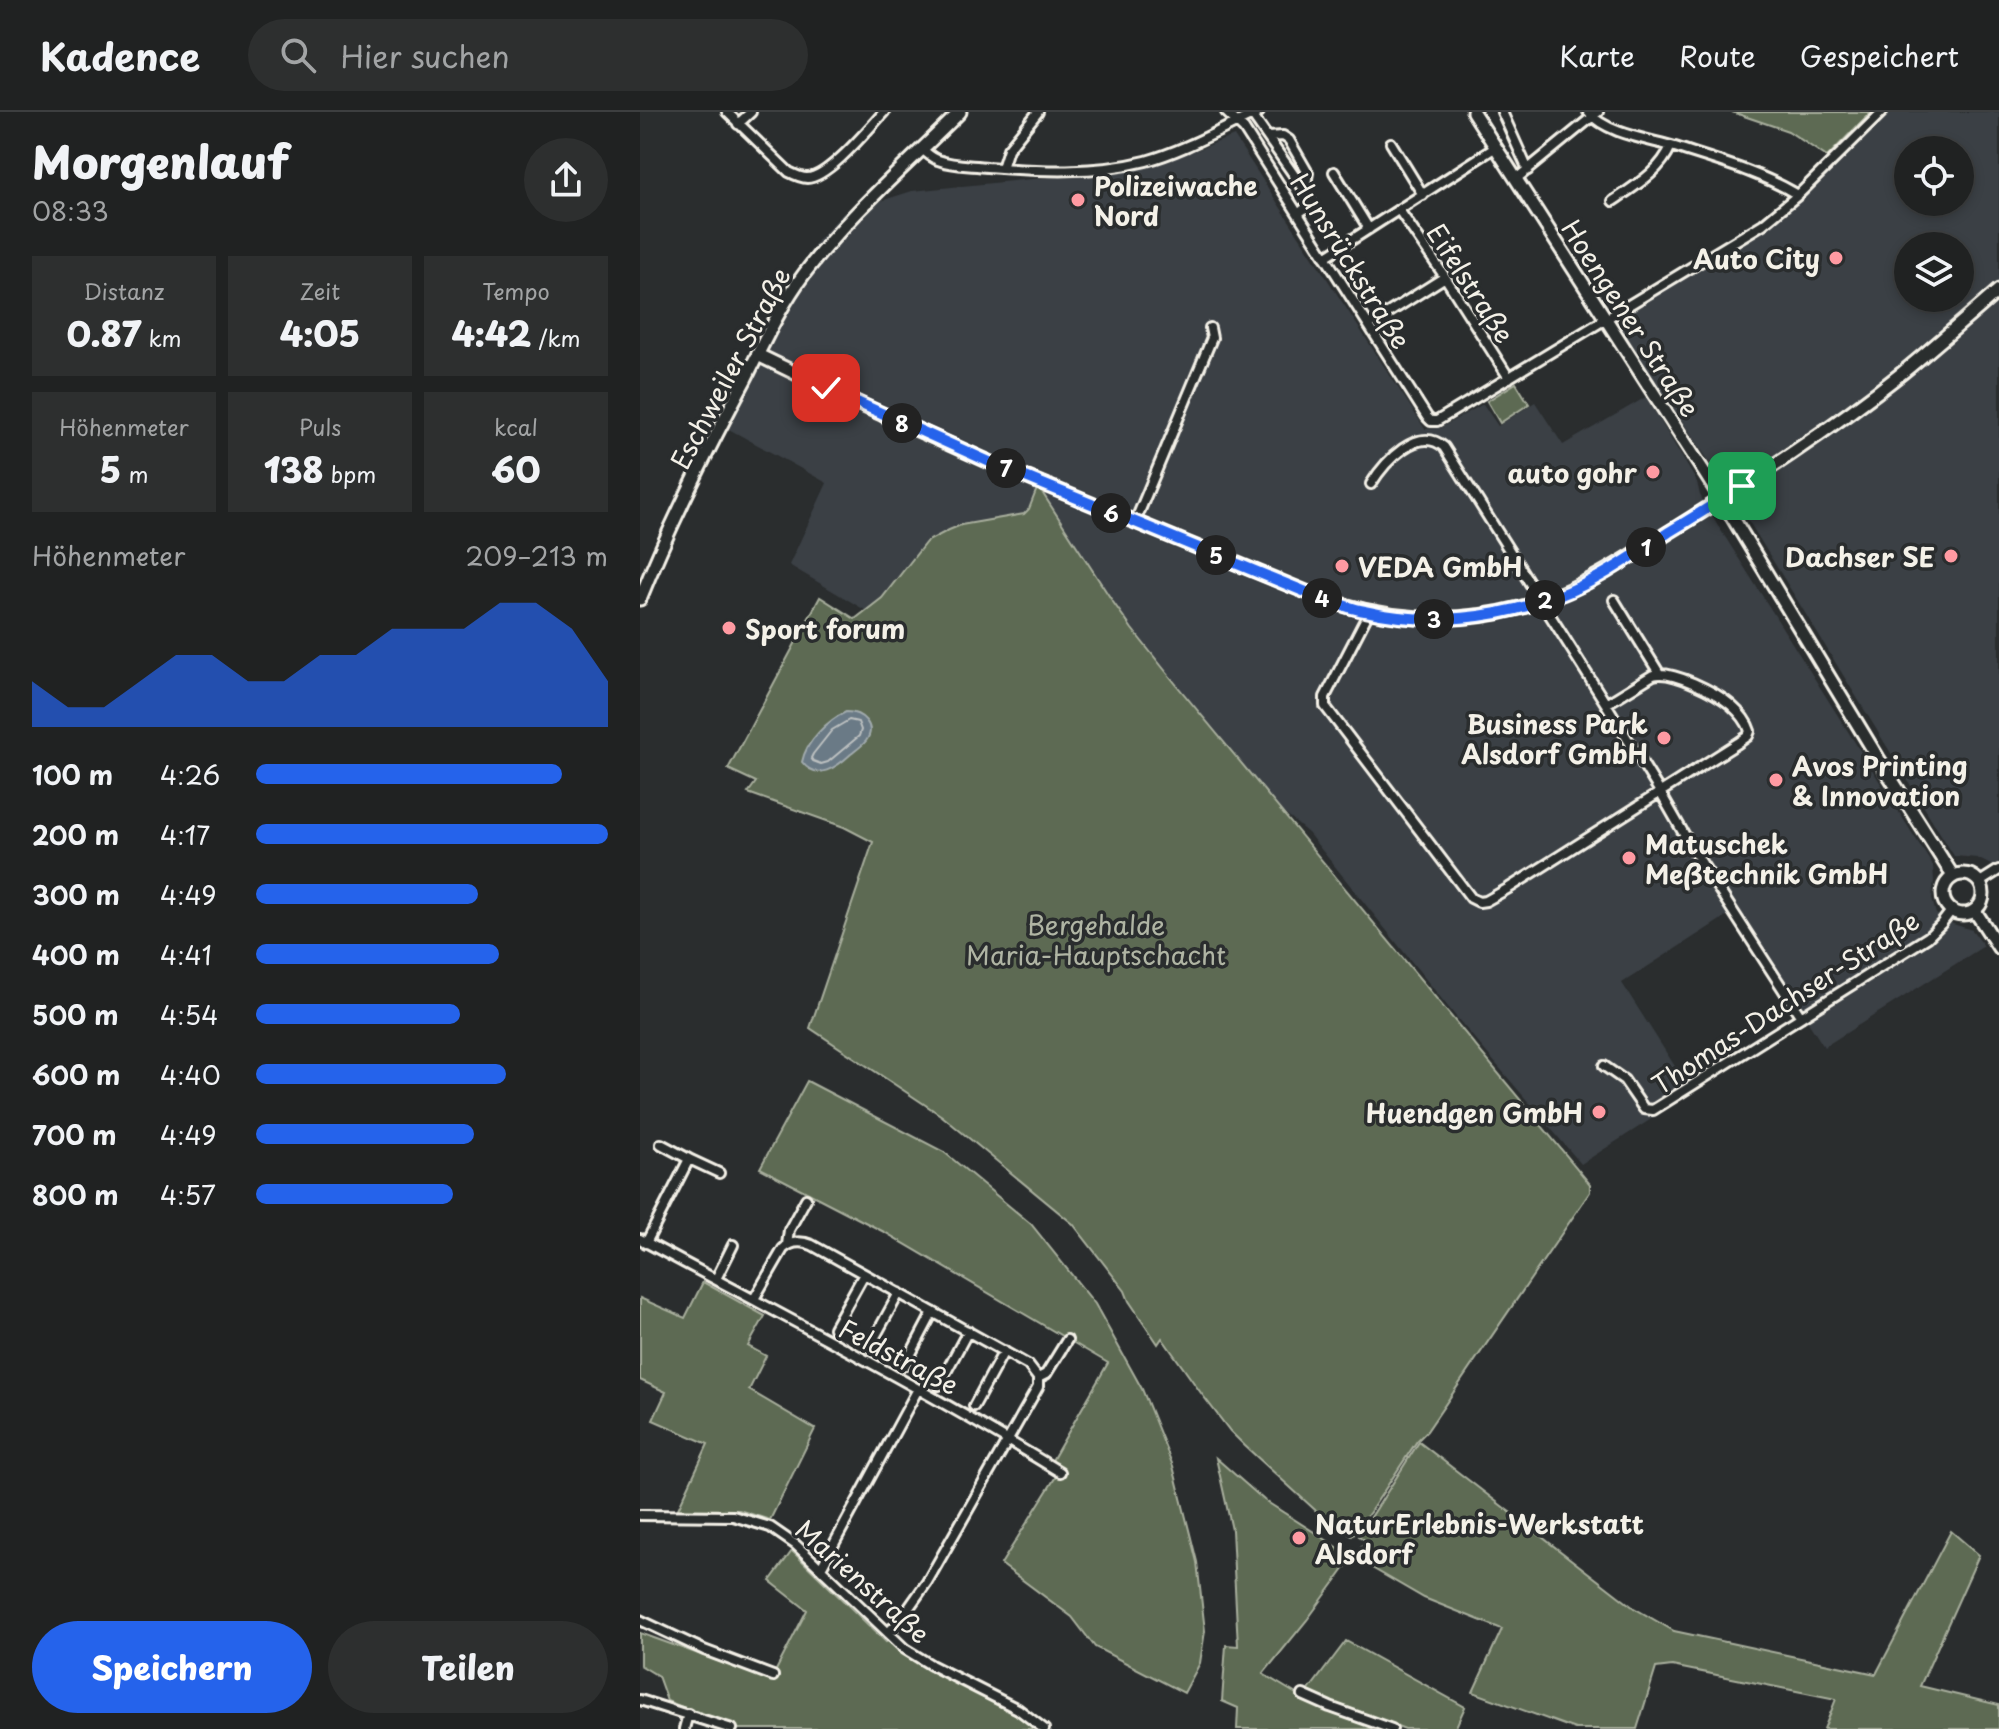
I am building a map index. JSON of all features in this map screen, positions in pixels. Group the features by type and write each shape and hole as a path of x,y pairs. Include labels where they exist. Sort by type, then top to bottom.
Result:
{"street":[{"path":"727,112 789,172 809,178 832,166 884,112"},
{"path":"738,124 751,112"},
{"name":"Eschweiler Straße","path":"640,599 680,509 758,355 804,274 852,216 960,112"},
{"path":"1002,168 1008,149 1038,112"},
{"name":"Hunsrückstraße","path":"1226,112 1244,129 1431,421 1437,421 1509,378"},
{"name":"Hoengener Straße","path":"1473,112 1722,500 1953,876"},
{"path":"1502,112 1528,170"},
{"path":"1509,378 1763,224 1798,195 1882,112"},
{"path":"923,150 942,162 1047,170 1097,168 1144,161 1198,142 1255,114 1305,189 1309,205 1298,214"},
{"path":"1516,179 1593,114 1619,131 1759,175 1798,195"},
{"path":"1268,137 1283,136 1289,140 1308,173 1305,189"},
{"path":"1391,143 1423,195"},
{"path":"1613,201 1652,174 1665,161 1671,146"},
{"path":"1325,257 1496,147"},
{"path":"1334,172 1369,229"},
{"name":"Eifelstraße","path":"1399,210 1509,378"},
{"path":"1369,325 1445,277"},
{"path":"758,355 994,464 1340,605 1414,618 1454,619 1478,617 1541,602 1590,581 1722,500 1832,426 1999,290"},
{"path":"1135,522 1212,338 1210,328"},
{"path":"1371,484 1391,458 1418,441 1436,440 1444,447 1801,1017"},
{"path":"1369,612 1325,697 1325,706 1471,898 1479,902 1493,898 1748,736 1750,731 1745,721 1723,699 1659,673 1614,600"},
{"path":"1606,704 1659,673"},
{"path":"1980,882 1999,870"},
{"path":"1968,874 1980,882 1983,898 1975,911 1959,914 1951,911 1943,899 1948,880 1968,874"},
{"name":"Thomas-Dachser-Straße","path":"1604,1066 1624,1080 1644,1109 1649,1111 1928,937 1951,911"},
{"path":"1975,911 1999,948"},
{"path":"661,1144 719,1173"},
{"name":"Feldstraße","path":"689,1159 643,1241 918,1389 1060,1472"},
{"path":"787,1245 789,1230 806,1199"},
{"path":"754,1299 783,1249 787,1245 803,1242 1004,1351 1028,1365 1038,1378 1038,1387 927,1582 915,1602 888,1633"},
{"path":"716,1279 733,1245"},
{"path":"834,1328 864,1274"},
{"path":"870,1346 899,1293"},
{"path":"905,1365 933,1312"},
{"path":"939,1385 968,1331"},
{"path":"1038,1378 1046,1374 1067,1340"},
{"path":"974,1406 1004,1351"},
{"path":"821,1568 918,1389"},
{"name":"Marienstraße","path":"640,1515 733,1516 770,1527 796,1545 905,1649 1018,1709 1044,1729"},
{"path":"640,1620 704,1650 773,1676"},
{"path":"1303,1695 1392,1729"},
{"path":"640,1700 732,1729"},
{"path":"684,1729 688,1714"}],"shaded area":[{"path":"1889,112 1999,112 1999,877 1993,866 1977,858 1954,856 1740,507 1618,326 1624,315 1785,215"},
{"path":"1234,136 1425,429 1440,428 1483,404 1498,426 1535,402 1563,445 1646,397 1697,482 1700,495 1722,532 1933,866 1932,899 1936,914 1972,930 1984,946 1824,1047 1736,910 1622,983 1692,1093 1581,1164 1457,1018 1308,833 1267,799 880,619 789,565 827,483 714,421 751,348 817,241 843,213 912,191 1151,167"}],"green space":[{"path":"1732,112 1871,112 1827,157 1788,131"},
{"path":"1516,383 1529,404 1500,423 1487,401"},
{"name":"Bergehalde Maria-Hauptschacht","path":"1038,486 1132,629 1590,1184 1590,1192 1352,1536 1325,1519 1230,1431 1162,1338 1158,1344 1125,1291 1073,1224 942,1116 810,1028 873,842 844,827 748,793 756,782 728,769 820,597 855,619 882,598 926,542 961,525 1024,514"},
{"path":"807,1081 944,1152 1031,1224 1095,1304 1142,1389 1173,1466 1197,1562 1205,1631 1200,1663 1184,1693 1095,1647 1072,1617 1001,1564 1060,1470 1050,1464 1108,1363 886,1233 760,1168"},
{"path":"703,1282 765,1316 748,1346 766,1356 749,1390 815,1429 770,1520 739,1510 677,1511 708,1444 653,1420 666,1392 640,1380 640,1298 685,1318"},
{"path":"1419,1442 1634,1608 1674,1631 1876,1674 1951,1531 1979,1555 1920,1686 1999,1705 1999,1729 1824,1729 1836,1699 1672,1666 1656,1668 1637,1729 1575,1729 1473,1692 1502,1629 1424,1598 1353,1557 1366,1541 1359,1536"},
{"path":"1216,1458 1264,1500 1353,1557 1263,1674 1303,1698 1346,1641 1465,1707 1455,1729 1405,1729 1395,1725 1393,1729 1237,1729 1238,1708 1222,1701 1226,1645 1238,1646 1232,1530"},
{"path":"792,1551 886,1642 889,1641 928,1670 1017,1713 1036,1729 738,1729 667,1701 658,1676 640,1665 640,1633 771,1680 807,1610 770,1581"}],"water":[{"path":"846,712 857,714 869,725 866,741 833,768 820,772 808,768 802,762 813,739 832,720"}],"place":[{"name":"Polizeiwache Nord","path":"1078,200"},
{"name":"Auto City","path":"1836,258"},
{"name":"auto gohr","path":"1653,472"},
{"name":"Dachser SE","path":"1951,556"},
{"name":"VEDA GmbH","path":"1342,566"},
{"name":"Sport forum","path":"729,628"},
{"name":"Business Park Alsdorf GmbH","path":"1664,738"},
{"name":"Avos Printing & Innovation","path":"1776,780"},
{"name":"Matuschek Meßtechnik GmbH","path":"1629,858"},
{"name":"Huendgen GmbH","path":"1599,1112"},
{"name":"NaturErlebnis-Werkstatt Alsdorf","path":"1299,1538"}],"route":[{"path":"826,388 994,464 1306,592 1340,605 1399,616 1430,619 1478,617 1518,609 1560,595 1608,571 1742,486"}]}
